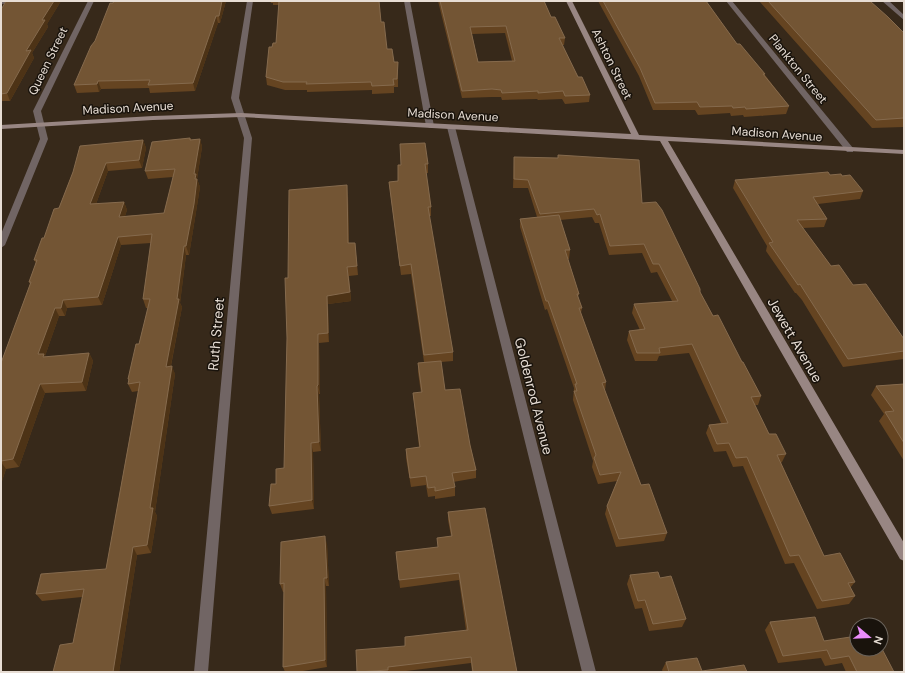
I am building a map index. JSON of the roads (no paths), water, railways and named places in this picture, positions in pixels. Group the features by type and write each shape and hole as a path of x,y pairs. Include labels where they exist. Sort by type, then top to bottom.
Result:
{"main road":[{"name":"Ashton Street","path":"569,1 636,137"},
{"name":"Madison Avenue","path":"1,127 153,118 241,115 904,152"},
{"name":"Jewett Avenue","path":"662,139 904,555"}],"street":[{"path":"1,2 24,1"},
{"name":"Queen Street","path":"1,245 44,138 37,112 91,1"},
{"name":"Ruth Street","path":"201,672 248,138 235,98 250,1"},
{"path":"408,1 430,126"},
{"name":"Plankton Street","path":"729,1 850,150"},
{"path":"885,1 904,18"},
{"name":"Goldenrod Avenue","path":"451,127 589,672"}]}
